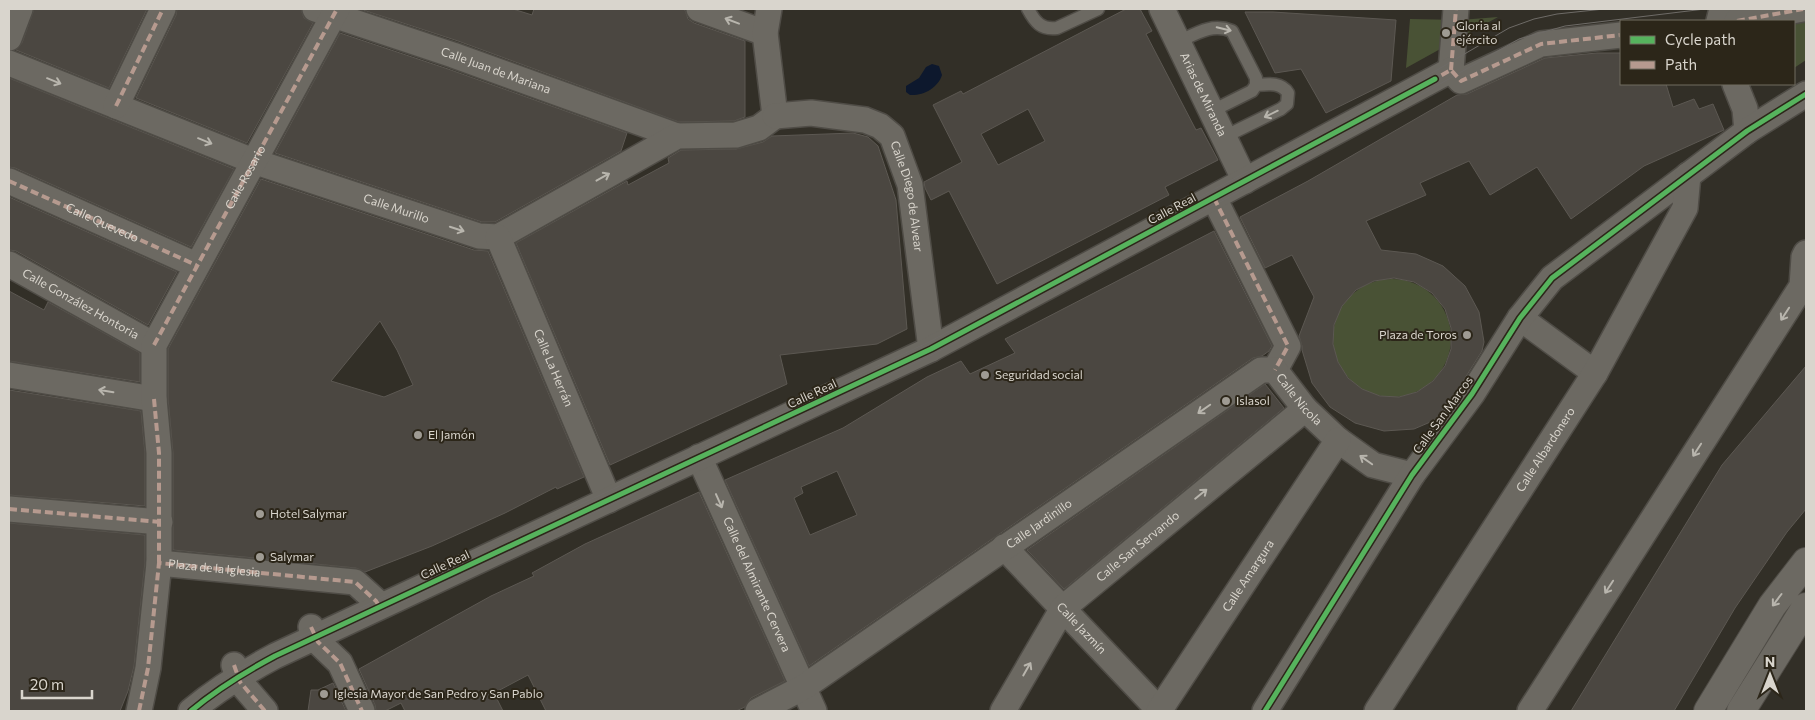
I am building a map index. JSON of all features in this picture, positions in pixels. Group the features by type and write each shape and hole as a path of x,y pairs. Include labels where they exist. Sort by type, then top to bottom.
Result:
{"street":[{"path":"9,38 20,9"},
{"path":"116,106 163,9"},
{"path":"699,9 765,33"},
{"path":"498,237 677,136 736,135 759,128 775,116 765,33 769,9"},
{"name":"Arias de Miranda","path":"1162,9 1245,181"},
{"path":"1456,9 1443,75 1461,81 1541,44 1620,35"},
{"path":"1741,20 1774,11 1803,9"},
{"name":"Calle Juan de Mariana","path":"328,11 677,136"},
{"name":"Calle Rosario","path":"154,345 254,161 328,11"},
{"name":"Calle Murillo","path":"9,63 254,161 479,236 498,237"},
{"name":"Calle Real","path":"191,711 236,670 313,632 380,606 931,349 1443,75"},
{"path":"1735,85 1745,109 1747,131"},
{"name":"Calle San Marcos","path":"1265,711 1412,475 1472,394 1520,318 1552,278 1747,131 1806,94"},
{"name":"Calle Diego de Alvear","path":"775,116 811,112 865,120 880,126 892,136 910,185 931,349"},
{"name":"Calle Albardonero","path":"1377,711 1595,373 1685,208 1688,175"},
{"name":"Calle Quevedo","path":"9,181 196,266"},
{"name":"Calle Nicola","path":"1214,198 1288,346 1275,370 1305,409 1338,440 1373,465 1412,475"},
{"name":"Calle La Herrán","path":"498,237 609,500"},
{"path":"1530,711 1802,286 1804,257 1806,253"},
{"name":"Calle González Hontoria","path":"9,264 154,345"},
{"path":"1520,318 1595,373"},
{"path":"154,345 154,400 159,453 159,563"},
{"name":"Calle Jardinillo","path":"758,711 804,687 1261,370 1275,370"},
{"path":"9,375 154,400"},
{"name":"Calle San Servando","path":"1003,711 1063,608 1305,409"},
{"name":"Calle Amargura","path":"1159,711 1338,440"},
{"name":"Calle del Almirante Cervera","path":"699,457 814,711"},
{"path":"9,509 160,522"},
{"name":"Calle Jazmín","path":"1004,547 1159,711"},
{"path":"1708,711 1772,606 1806,562"},
{"name":"Plaza de la Iglesia","path":"139,711 148,668 159,563 355,582 380,606"},
{"path":"1741,711 1806,607"},
{"path":"313,632 318,642 340,663 362,711"},
{"path":"236,670 240,682 264,711"}],"lane":[{"path":"1028,9 1034,21 1051,29 1098,9"},
{"path":"1178,42 1206,29 1215,27 1232,31 1256,78 1256,85 1252,91 1212,111"},
{"path":"1224,137 1281,109 1287,104 1288,93 1283,87 1276,84 1256,85"}],"green space":[{"path":"1498,17 1406,68 1410,19 1460,20"},
{"path":"1806,21 1806,60 1795,67 1795,22"},
{"path":"1392,279 1415,283 1434,296 1447,315 1451,338 1447,361 1434,380 1415,393 1392,397 1369,393 1350,380 1337,361 1333,338 1337,315 1350,296 1369,283"}],"water":[{"path":"932,64 939,66 942,75 937,84 925,93 910,95 906,92 906,86 919,78 926,67"}],"building":[{"path":"34,9 147,9 109,88 16,50 22,43"},
{"path":"177,9 301,9 304,18 313,23 247,143 136,98 176,15"},
{"path":"360,9 513,9 532,15 534,9 682,9 685,10 688,19 694,23 745,41 745,117 734,121 679,122 458,41"},
{"path":"1126,9 1140,9 1152,31 1146,34 1196,130 1201,128 1218,160 1165,187 1169,195 997,284 949,191 931,200 925,188 924,182 962,162 933,105 961,91 963,94","holes":["1028,109 1045,141 998,165 981,134"]},
{"path":"1245,12 1396,20 1391,81 1326,113 1301,69 1275,73"},
{"path":"340,33 448,69 627,133 621,151 495,222 482,222 275,153"},
{"path":"1597,53 1620,53 1620,85 1666,85 1673,107 1694,99 1699,109 1713,104 1724,130 1644,166 1571,219 1537,167 1490,195 1469,161 1420,183 1426,195 1366,221 1381,250 1416,254 1443,266 1465,286 1479,312 1484,342 1482,351 1460,386 1435,420 1414,429 1384,431 1355,423 1330,407 1312,383 1299,336 1314,297 1292,255 1265,268 1240,217 1308,181 1457,95 1467,94 1545,58","holes":["1394,278 1414,282 1432,293 1445,309 1451,328 1451,349 1445,366 1433,381 1417,392 1399,397 1380,396 1362,389 1348,378 1338,362 1333,344 1334,325 1342,306 1356,290 1374,281"]},
{"path":"9,78 234,169 191,247 9,167"},
{"path":"853,133 868,137 878,146 896,200 907,329 877,344 780,355 787,384 610,465 516,243 627,181 628,185 669,163 668,158 681,150 736,149 763,142 772,136"},
{"path":"261,179 474,250 488,251 584,477 557,489 556,487 505,513 432,546 365,572 356,568 173,550 173,453 168,398 168,349","holes":["380,321 397,350 413,385 384,397 331,381"]},
{"path":"9,197 177,272 148,325 16,251 9,250"},
{"path":"1214,231 1272,346 1262,356 1253,358 809,666 725,480 843,428 927,377 961,361 970,374 1015,353 1005,339","holes":["837,471 857,515 810,535 794,498 803,493 801,487"]},
{"path":"9,291 44,310 48,302 140,353 140,382 9,361"},
{"path":"1806,366 1806,509 1787,532 1735,608 1674,711 1571,711 1722,465"},
{"path":"1265,384 1284,408 1064,589 1027,550"},
{"path":"9,390 141,411 145,454 145,506 9,495"},
{"path":"699,492 785,681 751,698 745,707 736,711 546,711 528,675 494,693 503,711 405,711 401,703 385,711 376,711 359,669 491,596 534,576 532,573 585,544"},
{"path":"9,523 145,535 145,562 134,666 128,691 120,711 9,711"},
{"path":"333,683 346,711 308,711 311,690 318,690"}],"tram line":[{"path":"182,711 212,685 264,654 482,550 929,342 1437,70 1509,28 1534,19 1557,14 1604,9"},
{"path":"200,711 240,682 277,661 932,355 1410,101 1519,39 1565,26 1705,9"}],"marked path":[{"path":"116,106 163,9"},
{"path":"154,345 337,9"},
{"path":"1451,70 1456,9"},
{"path":"1742,20 1803,9"},
{"path":"1431,81 1451,70 1461,81 1541,44 1620,35"},
{"path":"9,181 196,265"},
{"path":"1214,198 1288,346 1275,370"},
{"path":"154,399 159,453 159,563"},
{"path":"9,509 160,522"},
{"path":"139,711 148,668 159,563 355,582 379,606"},
{"path":"311,627 318,642 340,663 362,711"},
{"path":"234,665 240,682 265,711"}],"cycle path":[{"path":"191,711 232,681 275,656 931,349 1435,79"},
{"path":"1265,711 1412,475 1472,394 1520,318 1552,278 1747,131 1806,94"}],"place":[{"name":"Gloria al ejército","path":"1446,33"},
{"name":"Plaza de Toros","path":"1467,335"},
{"name":"Seguridad social","path":"985,375"},
{"name":"Islasol","path":"1226,401"},
{"name":"El Jamón","path":"418,435"},
{"name":"Hotel Salymar","path":"260,514"},
{"name":"Salymar","path":"260,557"},
{"name":"Iglesia Mayor de San Pedro y San Pablo","path":"324,694"}]}
